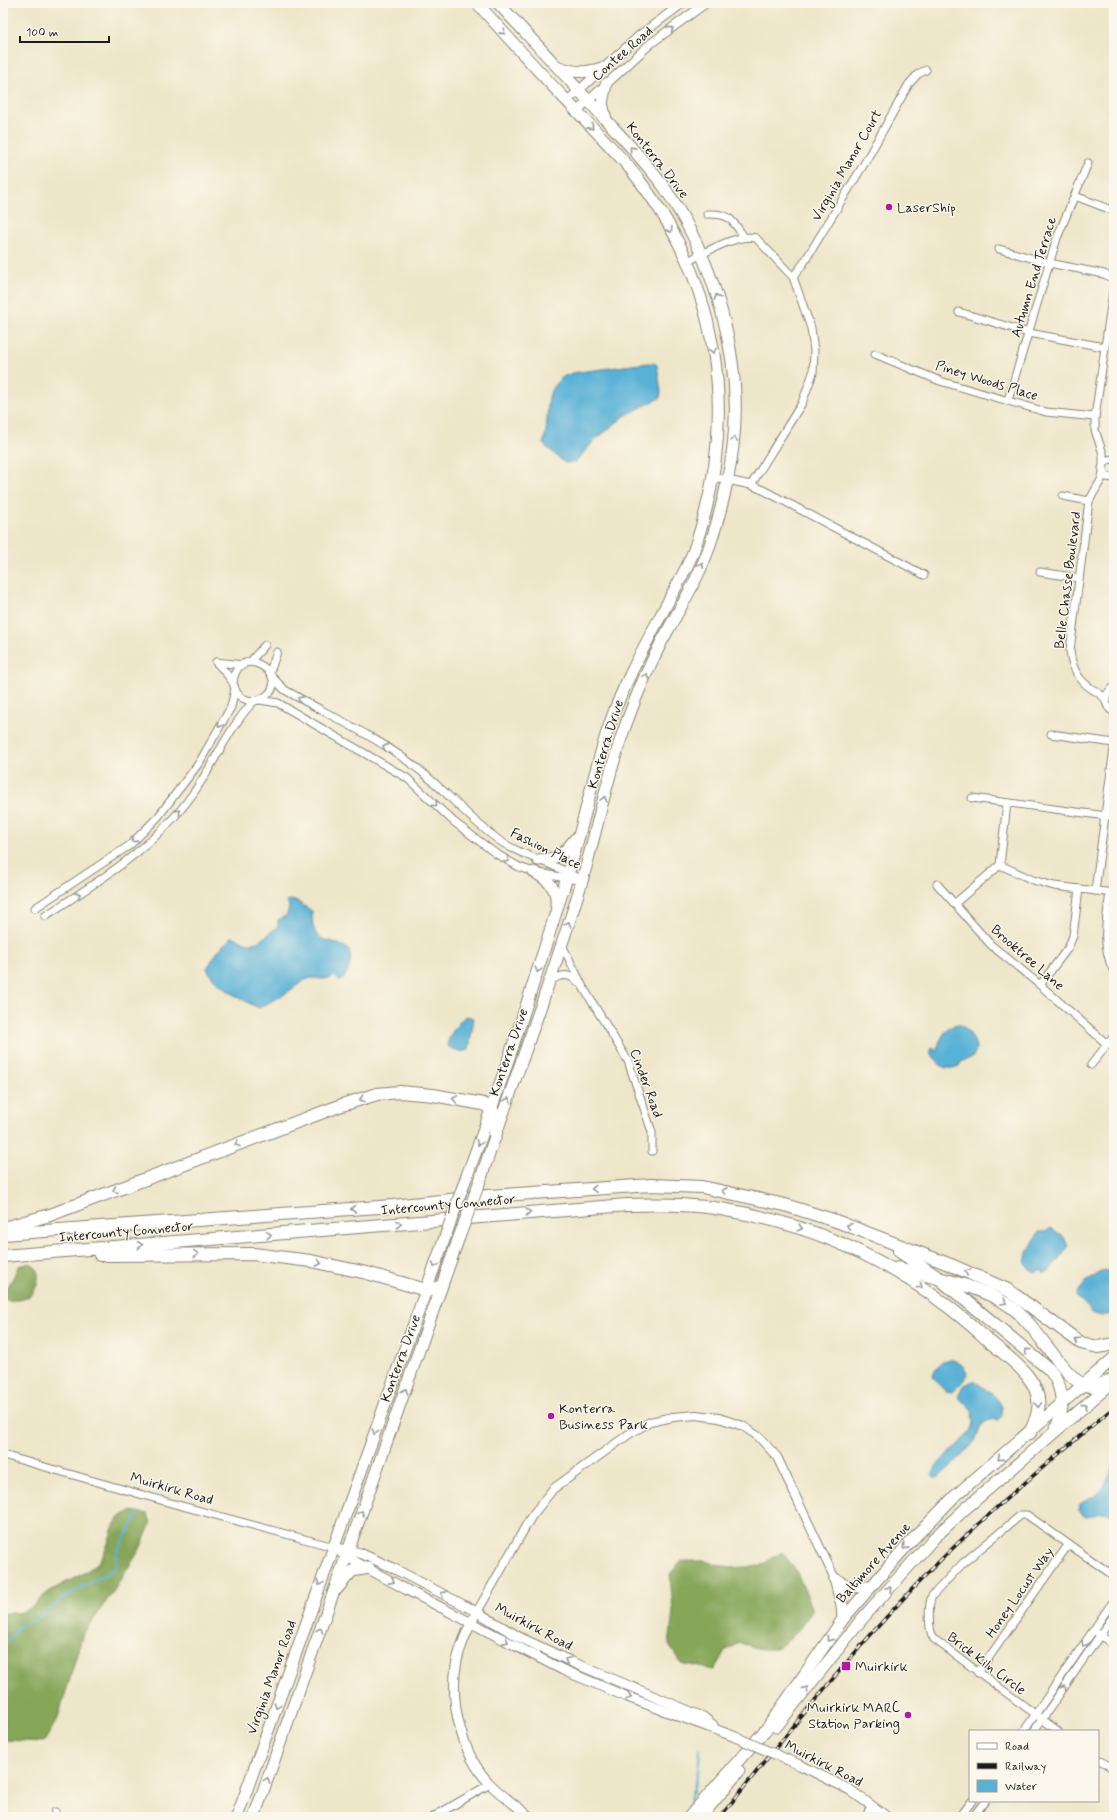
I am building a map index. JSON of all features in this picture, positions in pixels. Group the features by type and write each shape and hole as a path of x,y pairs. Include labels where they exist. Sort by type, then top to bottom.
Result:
{"highway":[{"path":"3,1228 50,1215 342,1105 377,1094 400,1092 433,1095 483,1104 492,1109 496,1122 495,1137"},
{"name":"Intercounty Connector","path":"3,1234 393,1206 488,1196 651,1185 702,1187 785,1205 836,1221 885,1241"},
{"name":"Intercounty Connector","path":"3,1256 627,1204 669,1204 726,1210 774,1220 822,1234 887,1264"},
{"path":"885,1241 940,1279 1050,1370 1062,1394 1061,1417 1056,1430"},
{"path":"885,1241 951,1265 1008,1290 1085,1344 1098,1347 1114,1344"},
{"path":"3,1256 253,1254 310,1261 367,1273 426,1290 441,1287"},
{"path":"887,1264 976,1289 1010,1306 1026,1319 1070,1376 1084,1385 1098,1385 1114,1380"},
{"path":"887,1264 944,1302 978,1330 1026,1374 1037,1391 1039,1402 1038,1412 1030,1433"}],"main road":[{"name":"Konterra Drive","path":"334,1547 492,1109 568,876 609,725 624,686 695,549 713,477 718,445 718,381 707,318 688,261 655,204 628,166 567,102 477,3"},
{"name":"Konterra Drive","path":"346,1553 481,1178 561,944 582,881 624,729 638,692 654,658 685,600 707,552 727,481 734,446 734,382 731,353 723,316 702,254 663,187 607,121 498,3"},
{"path":"556,65 571,72 581,73 602,68"},
{"path":"606,84 602,103 607,121"},
{"path":"538,860 552,859 562,855 578,835"},
{"path":"534,872 546,879 553,886 557,898 556,914"},
{"name":"Baltimore Avenue","path":"689,1817 768,1727 843,1619 870,1586 931,1520 1114,1358"},
{"path":"702,1817 862,1619 934,1538 1114,1380"},
{"name":"Muirkirk Road","path":"334,1547 369,1568 563,1670 625,1696 733,1736 802,1766 850,1790 887,1817"},
{"name":"Virginia Manor Road","path":"237,1817 334,1547"},
{"path":"254,1817 346,1553"},
{"name":"Muirkirk Road","path":"346,1553 360,1553 391,1567 477,1612 519,1637 703,1717 722,1732"},
{"path":"332,1594 352,1571 369,1568"},
{"path":"835,1579 847,1587 859,1588 870,1586"},
{"path":"835,1579 842,1605 843,1619"},
{"path":"477,1612 463,1640 456,1666 455,1699 458,1717 466,1745 490,1784 530,1817"}],"street":[{"name":"Contee Road","path":"567,102 578,89 640,35 683,3"},
{"name":"Contee Road","path":"577,111 650,44 706,3"},
{"name":"Virginia Manor Court","path":"793,277 803,264 856,177 909,84 918,74 926,70"},
{"name":"Autumn End Terrace","path":"1008,400 1057,238 1088,163"},
{"path":"1075,196 1114,211"},
{"path":"707,214 720,213 728,217 744,237"},
{"path":"688,261 744,237 756,238 761,241 793,277 813,335 813,373 802,403 751,485"},
{"path":"998,249 1049,263 1104,274 1114,279"},
{"name":"Belle Chasse Boulevard","path":"1114,286 1095,417 1095,430 1103,454 1103,473 1099,484 1089,500 1071,646 1072,660 1076,674 1081,680 1099,693 1106,701 1108,708 1114,713"},
{"path":"959,312 1029,333 1104,347"},
{"name":"Piney Woods Place","path":"875,354 940,381 1046,412 1095,417"},
{"path":"1103,454 1112,459"},
{"path":"1103,464 1112,459"},
{"path":"1103,473 1112,479"},
{"path":"713,477 751,485 924,576"},
{"path":"1099,484 1104,480 1112,479"},
{"path":"1063,496 1089,500"},
{"path":"1040,572 1080,578"},
{"path":"35,908 130,844 158,817 199,763 231,707 236,672 265,645"},
{"path":"45,916 101,880 130,859 169,823 192,796 242,713 269,693 273,683 271,674 277,652"},
{"path":"257,701 240,697 234,686 216,662 246,664 259,663 271,674"},
{"name":"Fashion Place","path":"271,674 285,690 393,751 418,768 487,831 504,843 568,876 582,881"},
{"path":"1099,693 1112,689"},
{"path":"1106,701 1106,695 1112,689"},
{"name":"Fashion Place","path":"257,701 278,704 407,778 482,844 519,867 534,872 568,876"},
{"path":"1051,734 1114,743"},
{"path":"1095,891 1114,748"},
{"path":"972,798 1007,804 1114,817"},
{"path":"954,904 1000,865 1007,804"},
{"path":"1000,865 1032,880 1112,893 1105,938 1106,950 1114,972"},
{"name":"Brooktree Lane","path":"937,884 991,945 1040,985 1107,1044"},
{"path":"1040,985 1068,948 1072,936 1080,889"},
{"name":"Cinder Road","path":"561,944 583,987 628,1061 652,1132 652,1151"},
{"name":"Cinder Road","path":"548,982 559,976 566,975 576,980 583,987"},
{"path":"1091,1065 1114,1036"},
{"path":"477,1612 530,1517 553,1489 629,1434 650,1422 673,1417 696,1415 719,1418 742,1426 759,1437 777,1457 835,1579"},
{"name":"Muirkirk Road","path":"3,1455 171,1503 334,1547"},
{"name":"Brick Kiln Circle","path":"1057,1730 978,1673 932,1636 929,1606 932,1596 963,1562 1021,1515 1027,1515 1114,1576"},
{"name":"Honey Locust Way","path":"978,1673 1068,1545"},
{"path":"1034,1730 1039,1718 1114,1600"},
{"path":"1025,1730 1039,1718 1114,1615"},
{"path":"1093,1631 1114,1645"},
{"path":"1099,1759 1114,1769"},
{"path":"433,1817 490,1784"},
{"path":"960,1817 971,1802"},
{"path":"974,1817 984,1802"},
{"path":"866,1817 871,1805"}],"green space":[{"path":"30,1263 38,1270 37,1285 34,1291 25,1298 19,1300 3,1299 3,1288 8,1287 19,1266"},
{"path":"132,1511 148,1514 151,1523 140,1549 115,1589 83,1634 58,1718 44,1742 3,1740 3,1614 27,1610 50,1591 90,1569 101,1558 106,1550 113,1527 117,1521 123,1515"},
{"path":"782,1552 796,1570 813,1610 793,1636 780,1646 773,1649 759,1648 740,1643 725,1651 714,1670 681,1663 669,1645 673,1611 670,1574 681,1561 705,1561 730,1568 760,1566"}],"water":[{"path":"654,363 657,365 661,392 660,398 626,415 596,439 575,462 565,463 543,444 546,433 550,393 554,385 561,378 572,373"},
{"path":"291,900 298,902 312,911 313,923 318,936 322,939 341,945 349,950 349,967 340,982 335,976 325,979 311,978 305,980 285,994 259,1008 237,997 222,986 210,974 207,968 218,951 231,937 249,943 254,943 261,940 278,927 278,920 287,915 289,907 287,901"},
{"path":"466,1016 474,1018 469,1049 458,1051 447,1046 449,1038 454,1030"},
{"path":"958,1024 964,1027 972,1037 976,1047 975,1051 973,1057 961,1062 959,1066 946,1068 940,1065 936,1059 931,1056 930,1049 932,1048 937,1051 939,1042 944,1034 954,1025"},
{"path":"1051,1228 1064,1237 1068,1247 1050,1270 1044,1274 1042,1270 1035,1273 1025,1264 1027,1253 1039,1232 1045,1232"},
{"path":"1105,1270 1112,1272 1114,1276 1114,1313 1101,1316 1092,1313 1076,1296 1084,1284 1092,1277"},
{"path":"950,1359 961,1363 967,1373 965,1380 952,1392 946,1391 933,1377 935,1370 939,1365"},
{"path":"973,1381 979,1383 979,1385 994,1395 1001,1405 1002,1415 998,1420 990,1420 983,1424 975,1441 967,1450 939,1477 934,1477 932,1474 937,1465 969,1434 973,1427 974,1421 972,1410 958,1397 963,1386"},
{"path":"1114,1464 1114,1531 1113,1521 1108,1514 1101,1513 1085,1517 1079,1511 1080,1504 1095,1495 1104,1487"}],"waterway":[{"path":"3,1643 9,1640 17,1628 40,1617 64,1597 113,1570 116,1566 117,1552 139,1512"},
{"path":"688,1807 698,1772 700,1749"}],"railway":[{"path":"720,1817 841,1669 891,1612 940,1560 1038,1471 1114,1407"}],"place":[{"name":"LaserShip","path":"889,207"},
{"name":"Konterra Business Park","path":"551,1416"},
{"name":"Muirkirk","path":"846,1666"},
{"name":"Muirkirk MARC Station Parking","path":"908,1715"}]}
